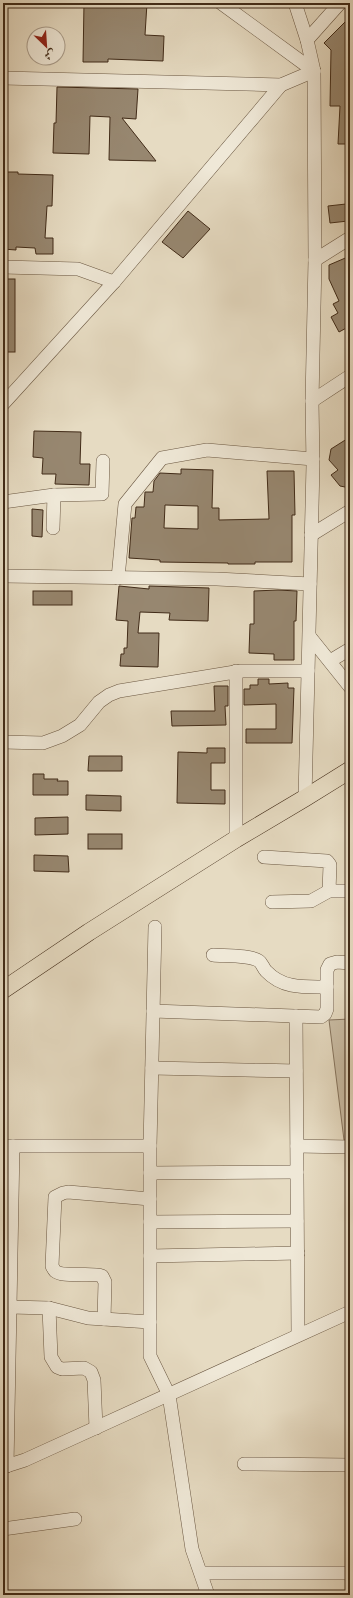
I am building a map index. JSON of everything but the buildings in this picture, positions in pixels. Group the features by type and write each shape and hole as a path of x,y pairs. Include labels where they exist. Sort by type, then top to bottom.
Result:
{"main road":[{"path":"3,990 89,932 236,839 350,770"}],"street":[{"path":"221,3 314,71"},
{"path":"295,3 307,40 314,71 315,260 310,638 305,798"},
{"path":"307,40 340,3"},
{"path":"3,78 281,85 314,71"},
{"path":"3,404 114,282 281,85"},
{"path":"315,260 350,238"},
{"path":"3,267 78,269 114,282"},
{"path":"312,401 350,376"},
{"path":"118,578 125,504 162,458 207,450 312,459"},
{"path":"3,502 54,495 102,494 103,461"},
{"path":"53,528 54,495"},
{"path":"311,535 348,517"},
{"path":"3,576 217,579 310,584"},
{"path":"310,638 350,687"},
{"path":"330,661 350,649"},
{"path":"3,742 43,743 62,736 80,725 99,702 109,695 119,691 236,672 308,671"},
{"path":"236,672 236,839"},
{"path":"264,857 327,861 330,865 329,891"},
{"path":"272,902 311,902 329,891 350,891"},
{"path":"155,927 150,1146 150,1356 169,1395 192,1549 208,1595"},
{"path":"213,955 252,958 260,961 265,970 286,985 296,987 327,987"},
{"path":"153,1011 321,1017 325,1014 327,1009 327,970 330,964 337,962 350,963"},
{"path":"296,1016 298,1336"},
{"path":"152,1068 296,1071"},
{"path":"150,1146 8,1146 10,1307 5,1466 25,1460 350,1312"},
{"path":"297,1146 350,1147"},
{"path":"150,1173 297,1172"},
{"path":"104,1319 105,1282 102,1276 96,1274 61,1274 55,1271 52,1266 55,1197 68,1192 150,1199"},
{"path":"150,1222 297,1221"},
{"path":"150,1256 298,1253"},
{"path":"10,1307 49,1308 88,1318 150,1322"},
{"path":"49,1308 51,1357 57,1367 62,1369 84,1368 91,1372 94,1380 96,1428"},
{"path":"244,1464 350,1466"},
{"path":"3,1529 76,1520"},
{"path":"201,1573 346,1573 350,1575"}],"shaded area":[{"path":"350,1019 350,1140 344,1140 329,1020"}]}
